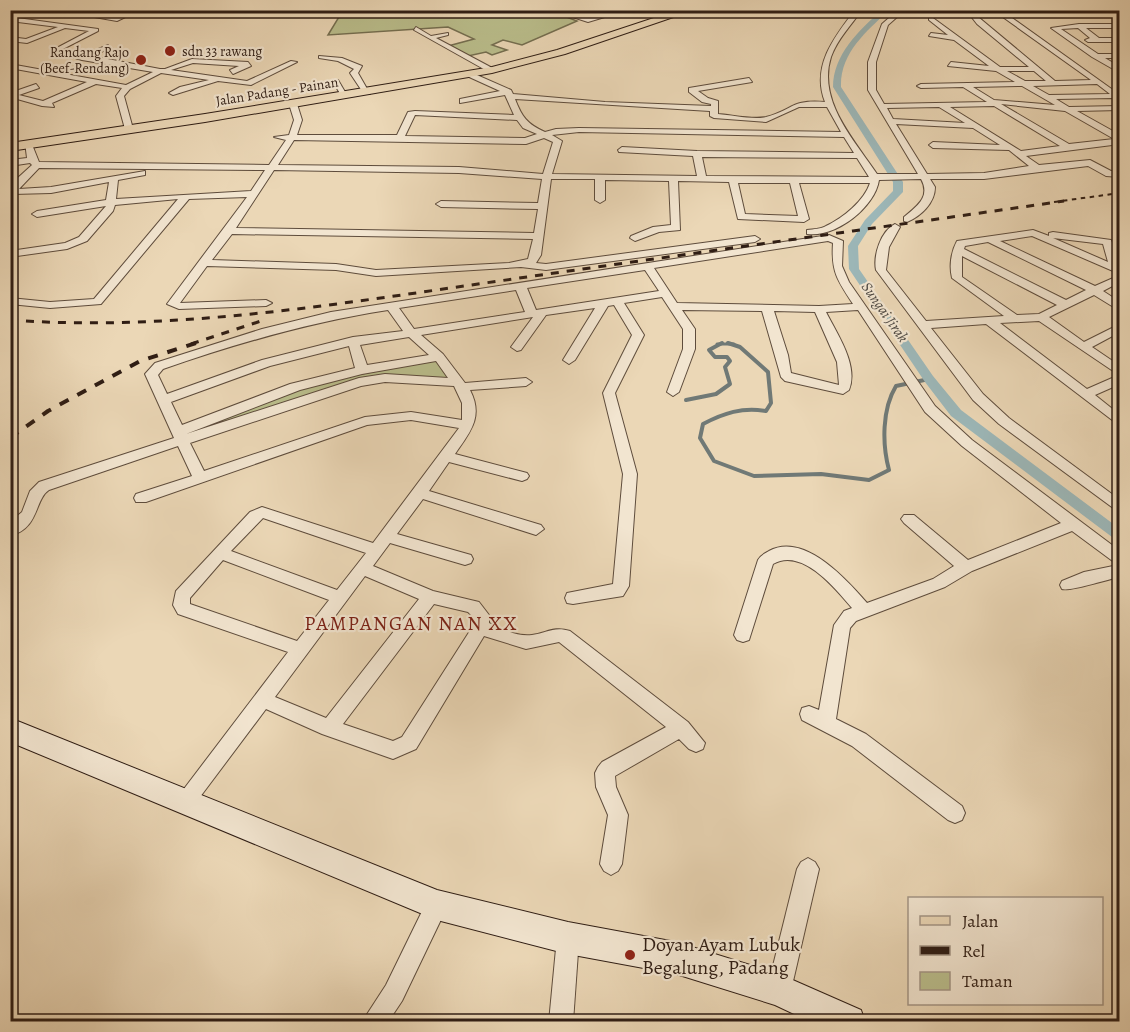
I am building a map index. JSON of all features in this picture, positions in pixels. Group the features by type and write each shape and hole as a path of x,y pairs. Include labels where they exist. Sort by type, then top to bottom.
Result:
{"main road":[{"name":"Jalan Padang - Painan","path":"10,147 293,104 492,70 547,56 686,11"},
{"path":"10,730 437,905 568,938 676,958 779,990 849,1022"}],"street":[{"path":"96,16 111,10"},
{"path":"41,23 71,11 119,18 137,10"},
{"path":"554,10 588,20 624,10"},
{"path":"202,263 336,267 373,273 523,264 546,267 828,230 870,196 875,187 876,178 830,106 822,75 836,40 859,10"},
{"path":"902,10 885,24 872,62 872,90 921,177 930,187 931,194 926,205 907,219"},
{"path":"950,10 972,14 1119,12"},
{"path":"1003,13 1118,98"},
{"path":"972,14 979,23 1054,84"},
{"path":"10,19 96,30 55,49 57,53 216,80 248,83 293,62"},
{"path":"931,19 998,69 1069,108 1119,140"},
{"path":"10,47 65,26"},
{"path":"1079,26 1097,40"},
{"path":"1118,69 1054,27 1119,26"},
{"path":"416,29 492,70"},
{"path":"430,38 446,34"},
{"path":"931,35 958,39"},
{"path":"10,39 27,41"},
{"path":"941,48 940,41 958,39"},
{"path":"1073,40 1119,40"},
{"path":"1029,43 1040,42"},
{"path":"1006,44 1018,43"},
{"path":"82,58 108,47"},
{"path":"1062,56 1073,56"},
{"path":"1085,56 1119,56"},
{"path":"321,57 340,59 359,68 355,75 367,92"},
{"path":"129,129 120,96 127,87 160,71 192,61 248,64 233,72"},
{"path":"951,64 998,69 1036,69"},
{"path":"10,66 127,87"},
{"path":"197,76 210,72 233,72 262,78"},
{"path":"470,74 509,94 516,112 526,126 558,141 546,176 534,259 523,264"},
{"path":"146,77 165,82 177,91 201,87 216,80"},
{"path":"749,80 692,89 705,100 715,103 714,116 760,121 797,105 830,106"},
{"path":"42,104 95,82"},
{"path":"335,82 345,95"},
{"path":"921,86 1098,82"},
{"path":"964,85 1068,147"},
{"path":"11,95 36,86"},
{"path":"464,101 509,94 605,104 714,109"},
{"path":"11,95 63,107"},
{"path":"1049,97 1118,98"},
{"path":"880,106 995,103 1069,108 1119,108"},
{"path":"267,303 174,306 202,263 229,231 292,137 298,120 293,104"},
{"path":"941,105 1011,148 1037,168"},
{"path":"400,138 411,114 415,113 516,112"},
{"path":"890,122 975,126"},
{"path":"278,137 526,141 547,134 571,130 847,135"},
{"path":"619,164 624,130"},
{"path":"1020,154 1119,140"},
{"path":"28,144 34,162"},
{"path":"933,145 1011,148"},
{"path":"698,154 702,180"},
{"path":"10,163 34,162 168,169 459,170 490,175 600,177 619,164 698,154 855,156"},
{"path":"34,162 12,188 16,192 37,192 168,169"},
{"path":"619,164 673,178 733,181 794,182 984,176 1090,163 1109,174 1119,174"},
{"path":"600,177 600,200"},
{"path":"635,238 657,229 675,228 673,178"},
{"path":"66,260 74,244 107,215 112,202 114,179"},
{"path":"733,181 741,216 804,219 794,182"},
{"path":"37,214 112,202 186,196 254,194"},
{"path":"10,301 50,305 97,302 186,196"},
{"path":"441,204 542,206"},
{"path":"1019,224 1118,273"},
{"path":"895,227 890,233 880,265 889,281 978,397 1004,422 1116,502"},
{"path":"229,231 537,236"},
{"path":"1014,318 957,278 955,270 961,243 1022,233 1107,242 1119,239"},
{"path":"200,478 182,435 151,374 159,366 288,324 390,304 829,238 838,241 839,272 859,307 918,394 967,443 1119,560"},
{"path":"987,238 1096,291 1119,308"},
{"path":"1107,242 1118,273"},
{"path":"10,254 74,244"},
{"path":"958,250 1067,305"},
{"path":"647,265 689,328 690,340 672,392"},
{"path":"478,267 489,289"},
{"path":"922,325 1041,317 1096,291 1118,273"},
{"path":"520,285 537,312"},
{"path":"164,400 266,363 353,341 667,293"},
{"path":"573,598 617,591 621,586 630,474 609,393 638,335 617,302"},
{"path":"184,802 420,493 468,425 469,404 460,385 439,357 410,332 390,304"},
{"path":"569,360 603,304"},
{"path":"675,306 819,309 859,307"},
{"path":"767,308 782,355 784,374 789,378 843,390 847,376 840,353 819,309"},
{"path":"517,347 537,312"},
{"path":"1041,317 1119,372"},
{"path":"988,320 1086,394 1119,422"},
{"path":"1083,347 1119,327"},
{"path":"353,341 362,370"},
{"path":"10,531 29,515 37,491 44,486 182,435 295,387 362,370 439,357"},
{"path":"182,435 359,382 385,378 460,385 526,382"},
{"path":"1086,394 1119,379"},
{"path":"141,498 365,421 411,416 468,425"},
{"path":"446,456 522,476"},
{"path":"420,493 536,529"},
{"path":"300,649 184,609 181,605 187,589 255,516 262,513 375,550"},
{"path":"909,519 966,567"},
{"path":"955,813 859,740 818,717 842,625 850,616 863,610 939,583 966,567 1074,524"},
{"path":"386,536 465,559"},
{"path":"743,635 766,560 774,553 786,550 799,554 832,576 863,610"},
{"path":"220,553 339,597"},
{"path":"263,700 329,728 393,750 409,743 481,627 481,615 473,607 430,597 362,568"},
{"path":"1068,585 1119,570"},
{"path":"329,728 430,597"},
{"path":"481,627 523,642 532,642 551,634 564,636 681,728 696,743"},
{"path":"611,864 618,815 606,787 605,773 609,768 681,728"},
{"path":"779,990 808,869"},
{"path":"374,1022 394,993 437,905"},
{"path":"561,1022 568,938"}],"green space":[{"path":"548,10 577,21 522,45 503,40 492,45 507,50 492,55 486,52 468,56 448,46 474,39 448,27 328,35 339,17 332,11"},
{"path":"436,359 451,380 374,378 188,435 188,430 302,386"}],"waterway":[{"name":"Sungai Jirak","path":"886,10 852,44 845,55 837,77 837,87 898,182 898,192 868,222 853,246 854,269 929,379 956,413 1120,537"},
{"path":"686,400 716,394 730,384 725,367 730,361 727,357 715,357 709,350 720,344"},
{"path":"720,344 731,344"},
{"path":"731,344 740,347 768,372 771,403 766,411 741,410 711,420 703,424 700,438 714,461 754,476 821,474 869,480 889,470 884,438 891,395 896,386 929,379"}],"railway":[{"path":"1054,202 1120,193"},
{"path":"10,320 71,323 133,322 255,314 1064,201"},
{"path":"191,344 261,321"},
{"path":"10,438 48,411 140,361 196,343"}],"place":[{"name":"sdn 33 rawang","path":"170,51"},
{"name":"Randang Rajo (Beef-Rendang)","path":"141,60"},
{"name":"Doyan Ayam Lubuk Begalung, Padang","path":"630,955"}],"district":[{"name":"PAMPANGAN NAN XX","path":"411,623"}]}
